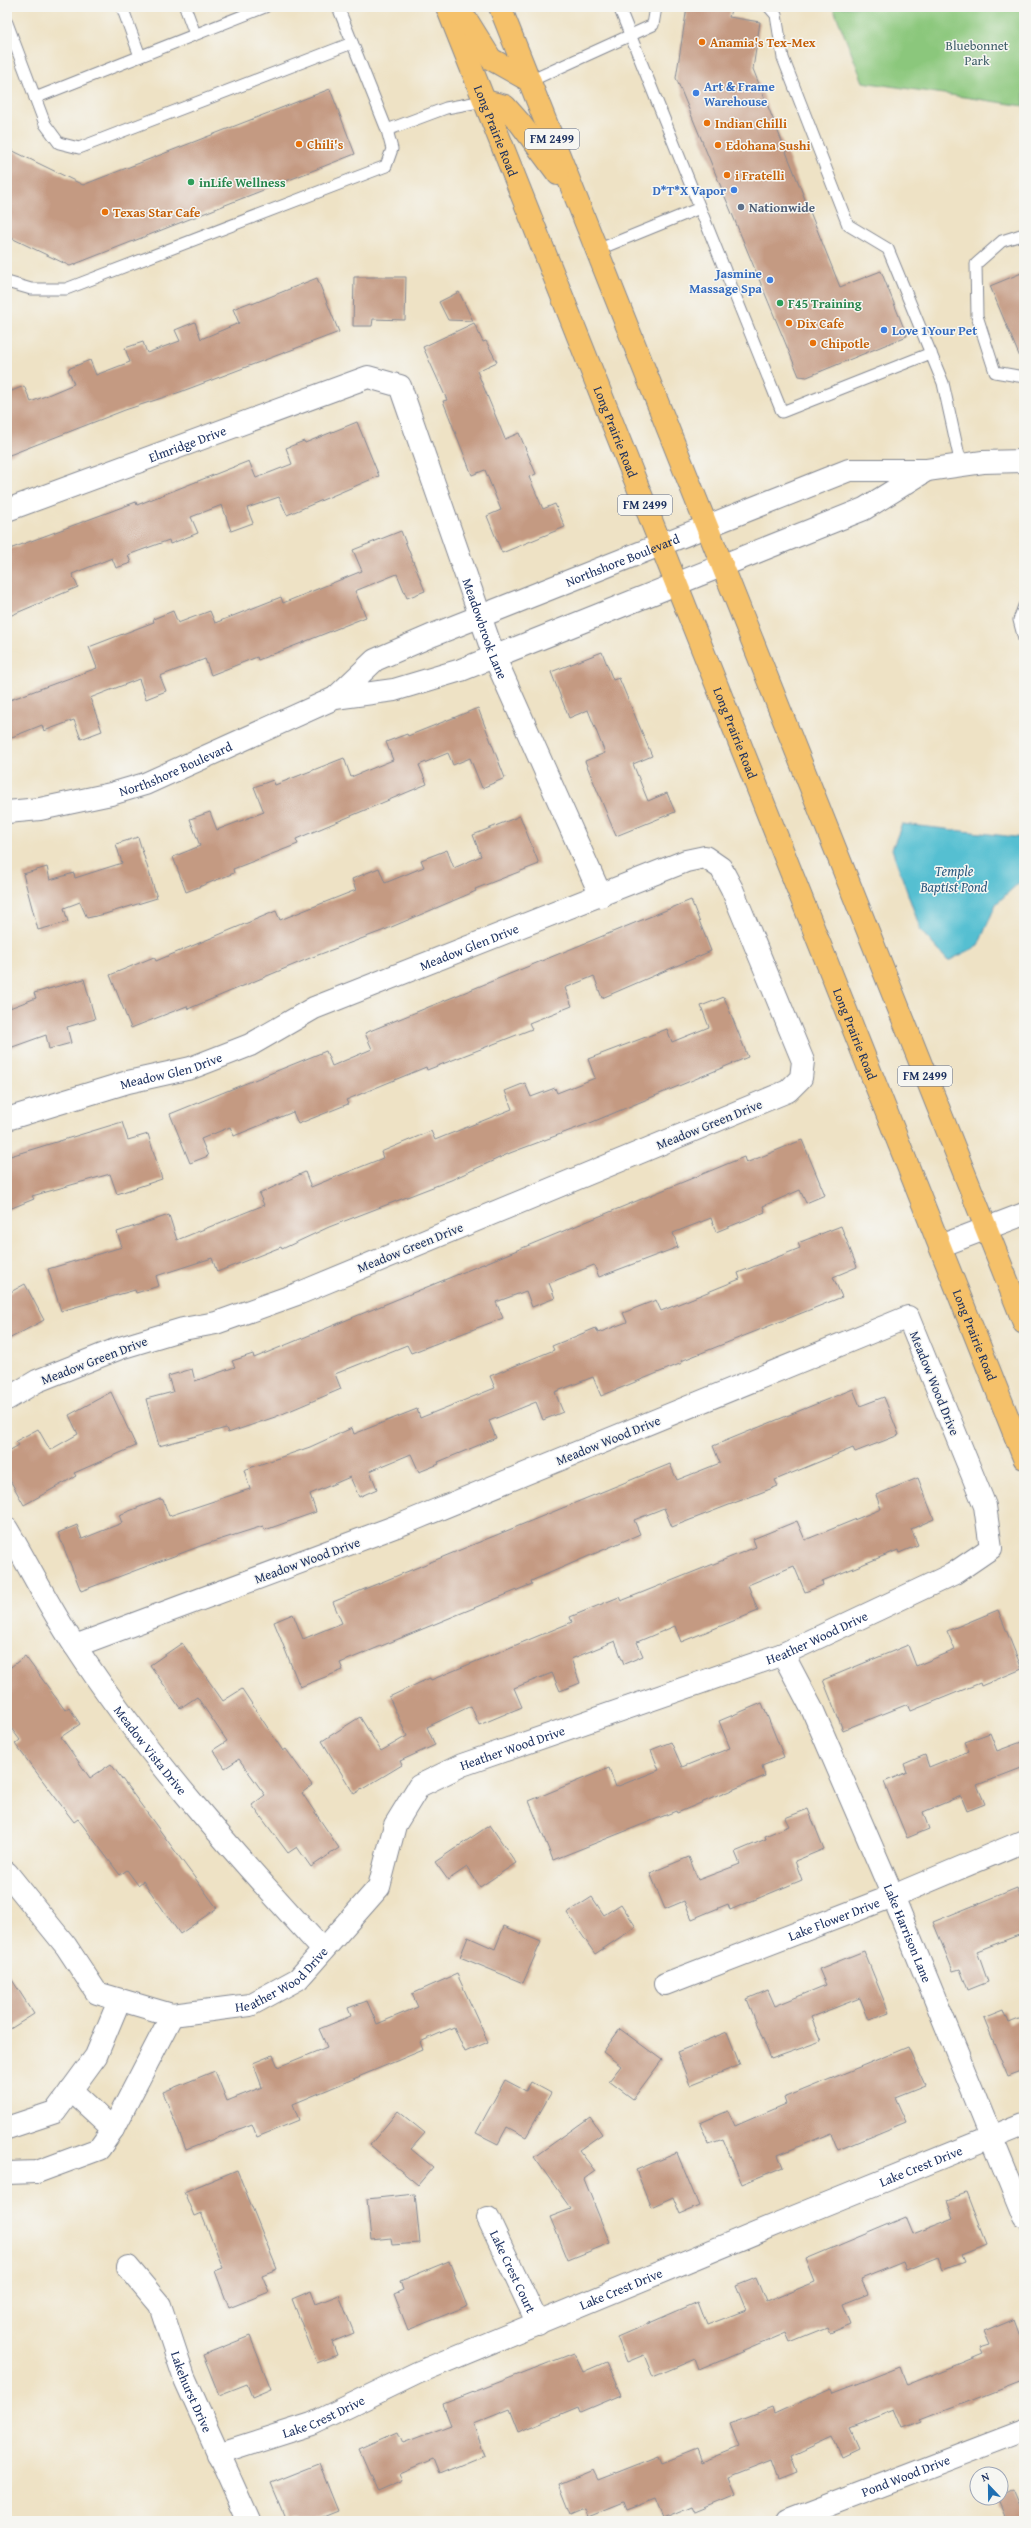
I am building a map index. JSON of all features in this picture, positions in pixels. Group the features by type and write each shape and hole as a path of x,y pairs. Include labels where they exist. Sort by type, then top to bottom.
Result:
{"main road":[{"name":"Long Prairie Road","path":"447,7 1024,1458"},
{"path":"451,7 468,22 491,59 530,82"},
{"name":"FM 2499","path":"500,7 1024,1323"},
{"path":"484,101 505,106 520,123 575,196"}],"street":[{"name":"Elmridge Drive","path":"7,510 368,377"},
{"name":"Meadowbrook Lane","path":"368,377 400,386 479,617 494,656 601,896"},
{"name":"Northshore Boulevard","path":"335,698 375,660 479,617 849,470 927,470 961,465 1024,461"},
{"name":"Northshore Boulevard","path":"7,812 40,809 111,794 145,784 335,698 394,690 461,670 676,582 722,566 864,509 927,470"},
{"name":"Meadow Glen Drive","path":"7,1120 128,1082 191,1068 250,1045 314,1008 601,896 686,861 705,857 721,868 803,1061 801,1075"},
{"name":"Meadow Green Drive","path":"7,1399 37,1381 120,1348 183,1329 216,1323 308,1290 788,1092 801,1078 801,1075"},
{"path":"940,1246 1024,1214"},
{"name":"Meadow Wood Drive","path":"75,1646 405,1524 908,1317 985,1506 991,1548"},
{"name":"Meadow Vista Drive","path":"7,1529 75,1646 134,1729 218,1834 323,1950"},
{"name":"Heather Wood Drive","path":"119,2001 172,2015 250,2005 298,1979 379,1887 395,1825 419,1786 462,1765 783,1654 953,1574 991,1548"},
{"name":"Lake Harrison Lane","path":"783,1654 813,1711 893,1896 1024,2217"},
{"name":"Lake Flower Drive","path":"665,1984 893,1896 1024,1840"},
{"path":"7,1873 66,1946 97,1993 119,2001 96,2056 55,2112 7,2128"},
{"path":"7,2173 36,2172 99,2149 113,2129 172,2015"},
{"path":"71,2090 113,2129"},
{"name":"Lake Crest Drive","path":"218,2454 312,2424 417,2373 784,2221 1024,2124"},
{"name":"Lake Crest Court","path":"488,2218 538,2324"},
{"name":"Lakehurst Drive","path":"128,2267 160,2305 184,2377 249,2521"},
{"name":"Pond Wood Drive","path":"788,2521 1024,2430"}],"lane":[{"path":"122,7 140,56"},
{"path":"184,7 195,34"},
{"path":"35,98 265,7"},
{"path":"7,282 31,289 66,289 386,166 392,149 387,130 338,7"},
{"path":"619,7 782,412 931,353"},
{"path":"530,82 653,25 656,7"},
{"path":"769,7 776,15 783,58 848,225 888,249 943,384 961,465"},
{"path":"7,23 45,124 59,143 79,148 352,43"},
{"path":"387,130 446,108 484,101"},
{"path":"597,250 700,208"},
{"path":"1024,234 1002,241 976,264 977,316 995,372 1024,377"},
{"path":"1024,606 1019,620 1024,639"}],"green space":[{"name":"Bluebonnet Park","path":"833,7 1024,7 1024,106 863,82"}],"water":[{"name":"Temple Baptist Pond","path":"902,824 1024,838 1024,878 996,904 978,946 948,961 921,931 892,849"}],"building":[{"path":"687,7 731,10 729,17 760,22 753,69 840,287 881,271 907,336 807,377 799,376 676,78"},
{"path":"330,89 355,154 70,266 7,236 7,148 83,185"},
{"path":"1024,272 1024,367 990,286"},
{"path":"354,277 406,277 405,320 373,319 372,326 353,326"},
{"path":"317,278 339,332 180,392 125,410 7,456 7,393 24,386 31,402 74,384 68,369 90,360 96,375 130,362 125,348 143,342 147,353 180,341 175,330 195,322 201,339 239,323 233,309 251,302 252,304"},
{"path":"459,292 473,321 448,320 439,302"},
{"path":"474,323 483,342 486,341 497,362 477,371 505,439 519,433 536,474 529,477 543,509 555,504 565,527 502,553 487,516 501,510 485,470 472,475 443,401 447,400 423,347"},
{"path":"357,422 379,476 287,515 279,497 247,508 253,523 231,531 222,505 191,517 198,533 170,544 169,540 128,555 131,563 116,568 112,558 72,574 78,587 7,617 7,550 136,502 137,505 249,461 256,478 292,464 286,448 304,441 305,443"},
{"path":"401,531 425,591 407,598 397,574 355,591 366,617 258,660 257,657 211,675 205,659 160,676 166,691 146,699 139,679 90,698 102,731 81,739 74,720 44,731 42,725 7,739 7,701 97,668 89,647 154,622 153,619 173,611 178,623 210,611 215,623 281,597 283,603 362,571 353,550"},
{"path":"602,652 613,680 619,678 652,756 633,764 648,801 667,793 675,812 616,836 585,761 605,753 588,710 569,718 551,672"},
{"path":"478,708 505,778 482,788 470,758 453,765 448,753 419,765 427,784 296,839 298,844 233,869 234,873 186,892 173,857 200,846 190,819 210,812 217,830 264,812 254,787 273,780 275,785 344,758 351,777 393,760 386,742 407,734 408,736"},
{"path":"520,816 539,864 475,889 476,891 382,931 310,958 188,1009 187,1006 131,1028 110,975 154,957 156,961 276,911 280,920 356,890 352,879 379,868 385,883 424,867 421,860 447,850 454,868 481,856 473,835"},
{"path":"138,837 157,898 87,918 80,902 64,908 68,922 38,930 23,874 47,867 50,880 74,873 75,878 122,863 116,844"},
{"path":"691,900 711,951 602,998 594,976 565,988 572,1006 529,1023 532,1029 427,1070 426,1067 346,1100 348,1104 298,1124 293,1112 234,1136 230,1127 201,1139 208,1156 190,1163 170,1114 326,1051 332,1066 372,1049 365,1033"},
{"path":"84,979 95,1019 67,1027 71,1043 49,1049 46,1035 7,1049 7,1009 36,998 34,993"},
{"path":"724,997 748,1057 590,1123 510,1153 451,1180 329,1227 282,1249 281,1247 217,1272 212,1258 156,1276 159,1286 136,1293 135,1290 61,1311 48,1269 122,1247 117,1232 169,1215 177,1240 264,1205 259,1194 305,1172 311,1187 383,1158 381,1152 431,1131 435,1140 512,1109 505,1091 525,1083 531,1097 555,1088 557,1093 595,1078 588,1059 667,1029 672,1042 709,1027 701,1006"},
{"path":"122,1122 128,1140 148,1134 162,1179 117,1194 110,1174 32,1196 34,1199 7,1210 7,1157"},
{"path":"802,1140 825,1195 806,1203 800,1190 763,1206 765,1212 716,1232 711,1218 673,1233 678,1247 599,1277 594,1265 549,1283 555,1298 532,1307 526,1291 496,1302 503,1318 411,1353 407,1345 335,1374 341,1389 275,1417 228,1433 226,1428 159,1446 146,1399 173,1392 168,1376 192,1369 195,1381 235,1367 232,1361 253,1354 254,1358 744,1157 746,1163"},
{"path":"841,1226 857,1267 833,1277 842,1297 681,1361 682,1363 601,1396 593,1377 555,1392 563,1412 543,1420 536,1402 489,1421 496,1438 438,1462 439,1464 419,1472 411,1454 370,1471 377,1489 359,1497 350,1477 310,1494 316,1512 265,1530 263,1526 203,1545 81,1591 58,1533 77,1525 82,1539 122,1523 119,1515 160,1499 163,1500 169,1516 250,1489 244,1470 310,1447 352,1428 354,1434 417,1409 420,1418 495,1388 490,1376 554,1350 552,1346 596,1328 598,1333 627,1322 623,1313 656,1300 661,1311 740,1279 738,1273 800,1248 798,1243"},
{"path":"25,1284 44,1320 7,1340 7,1294"},
{"path":"853,1389 860,1406 884,1397 899,1435 855,1452 853,1448 775,1480 778,1486 672,1527 664,1508 634,1520 640,1534 531,1581 532,1584 340,1663 343,1670 300,1687 274,1622 293,1614 303,1639 342,1623 333,1602 670,1464 677,1480 720,1463 713,1446"},
{"path":"111,1392 136,1446 74,1473 76,1476 24,1505 7,1475 7,1452 19,1445 16,1441 38,1429 50,1450 78,1434 69,1415"},
{"path":"918,1478 934,1519 911,1529 918,1545 899,1553 898,1550 822,1581 823,1585 805,1592 794,1566 748,1585 758,1611 681,1642 675,1626 637,1642 643,1656 624,1664 615,1641 571,1659 580,1683 560,1691 552,1673 514,1688 522,1707 479,1725 471,1706 427,1727 435,1745 400,1761 402,1765 354,1794 322,1741 360,1717 381,1751 407,1736 389,1697 430,1678 431,1680 572,1622 570,1617 619,1597 621,1601 756,1547 753,1539 797,1521 805,1540 881,1509 876,1495"},
{"path":"998,1610 1022,1669 981,1686 980,1683 911,1711 908,1704 843,1730 823,1680 908,1645 916,1666 955,1650 947,1631"},
{"path":"182,1643 223,1701 242,1689 283,1751 286,1749 312,1785 302,1793 339,1848 311,1867 297,1847 288,1853 252,1805 265,1795 239,1759 225,1768 213,1750 227,1741 197,1697 180,1708 150,1665"},
{"path":"25,1656 65,1710 69,1707 80,1724 61,1737 90,1778 111,1764 217,1908 180,1934 143,1881 138,1885 127,1870 120,1875 78,1819 74,1822 15,1744 20,1740 7,1723 7,1670"},
{"path":"762,1703 784,1757 762,1766 765,1776 677,1813 676,1811 553,1860 529,1801 609,1768 616,1787 659,1770 651,1750 671,1742 682,1767 730,1748 719,1721"},
{"path":"990,1733 997,1751 1024,1741 1024,1767 977,1785 985,1804 967,1811 961,1796 923,1812 929,1829 907,1838 884,1782 907,1772 904,1764 925,1755 929,1767 969,1751 965,1742"},
{"path":"808,1809 824,1849 795,1861 802,1880 730,1910 728,1904 692,1919 684,1901 665,1909 650,1873 689,1857 698,1880 740,1864 735,1852 766,1839 765,1836 789,1826 785,1818"},
{"path":"490,1825 516,1863 480,1887 467,1867 448,1880 435,1862"},
{"path":"1017,1888 1024,1905 1024,1933 977,1951 988,1982 968,1990 960,1969 953,1971 933,1922"},
{"path":"592,1897 604,1915 621,1904 636,1927 595,1954 567,1913"},
{"path":"504,1926 541,1942 523,1983 460,1957 468,1937 495,1949"},
{"path":"864,1951 889,2013 869,2020 860,1998 811,2017 821,2041 771,2059 747,1999 768,1990 775,2006 826,1985 819,1969"},
{"path":"7,1972 34,2014 7,2031"},
{"path":"457,1974 488,2042 465,2052 454,2027 420,2042 423,2050 293,2104 299,2120 257,2137 252,2124 186,2150 163,2092 215,2071 227,2101 262,2087 253,2063 273,2055 278,2067 327,2047 319,2029 351,2016 348,2008 367,2001 377,2024 418,2007 412,1994"},
{"path":"1004,2010 1009,2023 1024,2017 1024,2071 1008,2077 984,2018"},
{"path":"620,2029 662,2060 633,2099 609,2081 621,2066 603,2052"},
{"path":"727,2032 740,2065 690,2085 677,2052"},
{"path":"908,2047 925,2085 895,2097 906,2122 838,2150 831,2133 778,2155 783,2167 742,2184 723,2139 709,2144 700,2123 728,2111 735,2126 786,2104 784,2098"},
{"path":"505,2080 526,2091 531,2082 551,2093 526,2137 507,2127 498,2144 476,2133"},
{"path":"398,2111 425,2133 411,2149 433,2167 418,2185 370,2145"},
{"path":"590,2117 602,2134 579,2150 595,2171 584,2179 610,2243 568,2260 550,2217 571,2209 534,2157"},
{"path":"677,2153 699,2206 680,2214 673,2197 651,2207 636,2170"},
{"path":"237,2170 277,2269 262,2275 269,2292 229,2308 215,2271 223,2268 201,2213 194,2216 184,2192"},
{"path":"966,2193 986,2245 961,2255 964,2262 943,2270 938,2257 906,2270 903,2262 861,2279 868,2294 843,2304 851,2324 830,2333 827,2327 790,2342 786,2333 699,2370 695,2359 653,2377 644,2355 627,2362 617,2337 698,2302 707,2325 746,2310 736,2286 756,2278 766,2302 815,2282 806,2259 906,2217 913,2234 954,2218 947,2200"},
{"path":"415,2194 420,2243 392,2245 391,2238 371,2240 367,2199"},
{"path":"449,2261 467,2306 408,2330 394,2294 403,2290 400,2281"},
{"path":"311,2291 316,2304 339,2295 354,2333 332,2342 337,2355 317,2363 292,2299"},
{"path":"1015,2318 1024,2342 1024,2380 921,2420 922,2422 903,2429 895,2410 849,2428 858,2448 841,2456 832,2437 791,2456 797,2473 779,2480 772,2461 729,2478 736,2495 695,2512 692,2506 663,2518 655,2499 626,2510 623,2502 588,2516 585,2508 571,2514 559,2484 593,2470 598,2480 659,2456 662,2463 697,2449 702,2462 739,2447 730,2424 772,2408 774,2414 831,2388 833,2393 900,2367 907,2385 983,2354 980,2348 990,2345 984,2331"},
{"path":"250,2336 271,2389 252,2397 247,2384 219,2395 203,2355"},
{"path":"574,2353 583,2372 606,2362 621,2395 581,2412 579,2407 519,2432 510,2409 473,2424 485,2455 439,2474 433,2459 400,2473 403,2481 378,2492 359,2449 398,2432 403,2443 451,2425 443,2404"},
{"path":"319,2464 338,2511 313,2521 287,2521 271,2483"},
{"path":"1013,2489 1024,2515 1024,2521 1006,2521 999,2506 1009,2506 1009,2491"}],"place":[{"name":"Anamia's Tex-Mex","path":"702,42"},
{"name":"Art & Frame Warehouse","path":"696,93"},
{"name":"Indian Chilli","path":"707,123"},
{"name":"Chili's","path":"299,144"},
{"name":"Edohana Sushi","path":"718,145"},
{"name":"i Fratelli","path":"727,175"},
{"name":"inLife Wellness","path":"191,182"},
{"name":"D*T*X Vapor","path":"734,190"},
{"name":"Nationwide","path":"741,207"},
{"name":"Texas Star Cafe","path":"105,212"},
{"name":"Jasmine Massage Spa","path":"770,280"},
{"name":"F45 Training","path":"780,303"},
{"name":"Dix Cafe","path":"789,323"},
{"name":"Love 1Your Pet","path":"884,330"},
{"name":"Chipotle","path":"813,343"}]}
